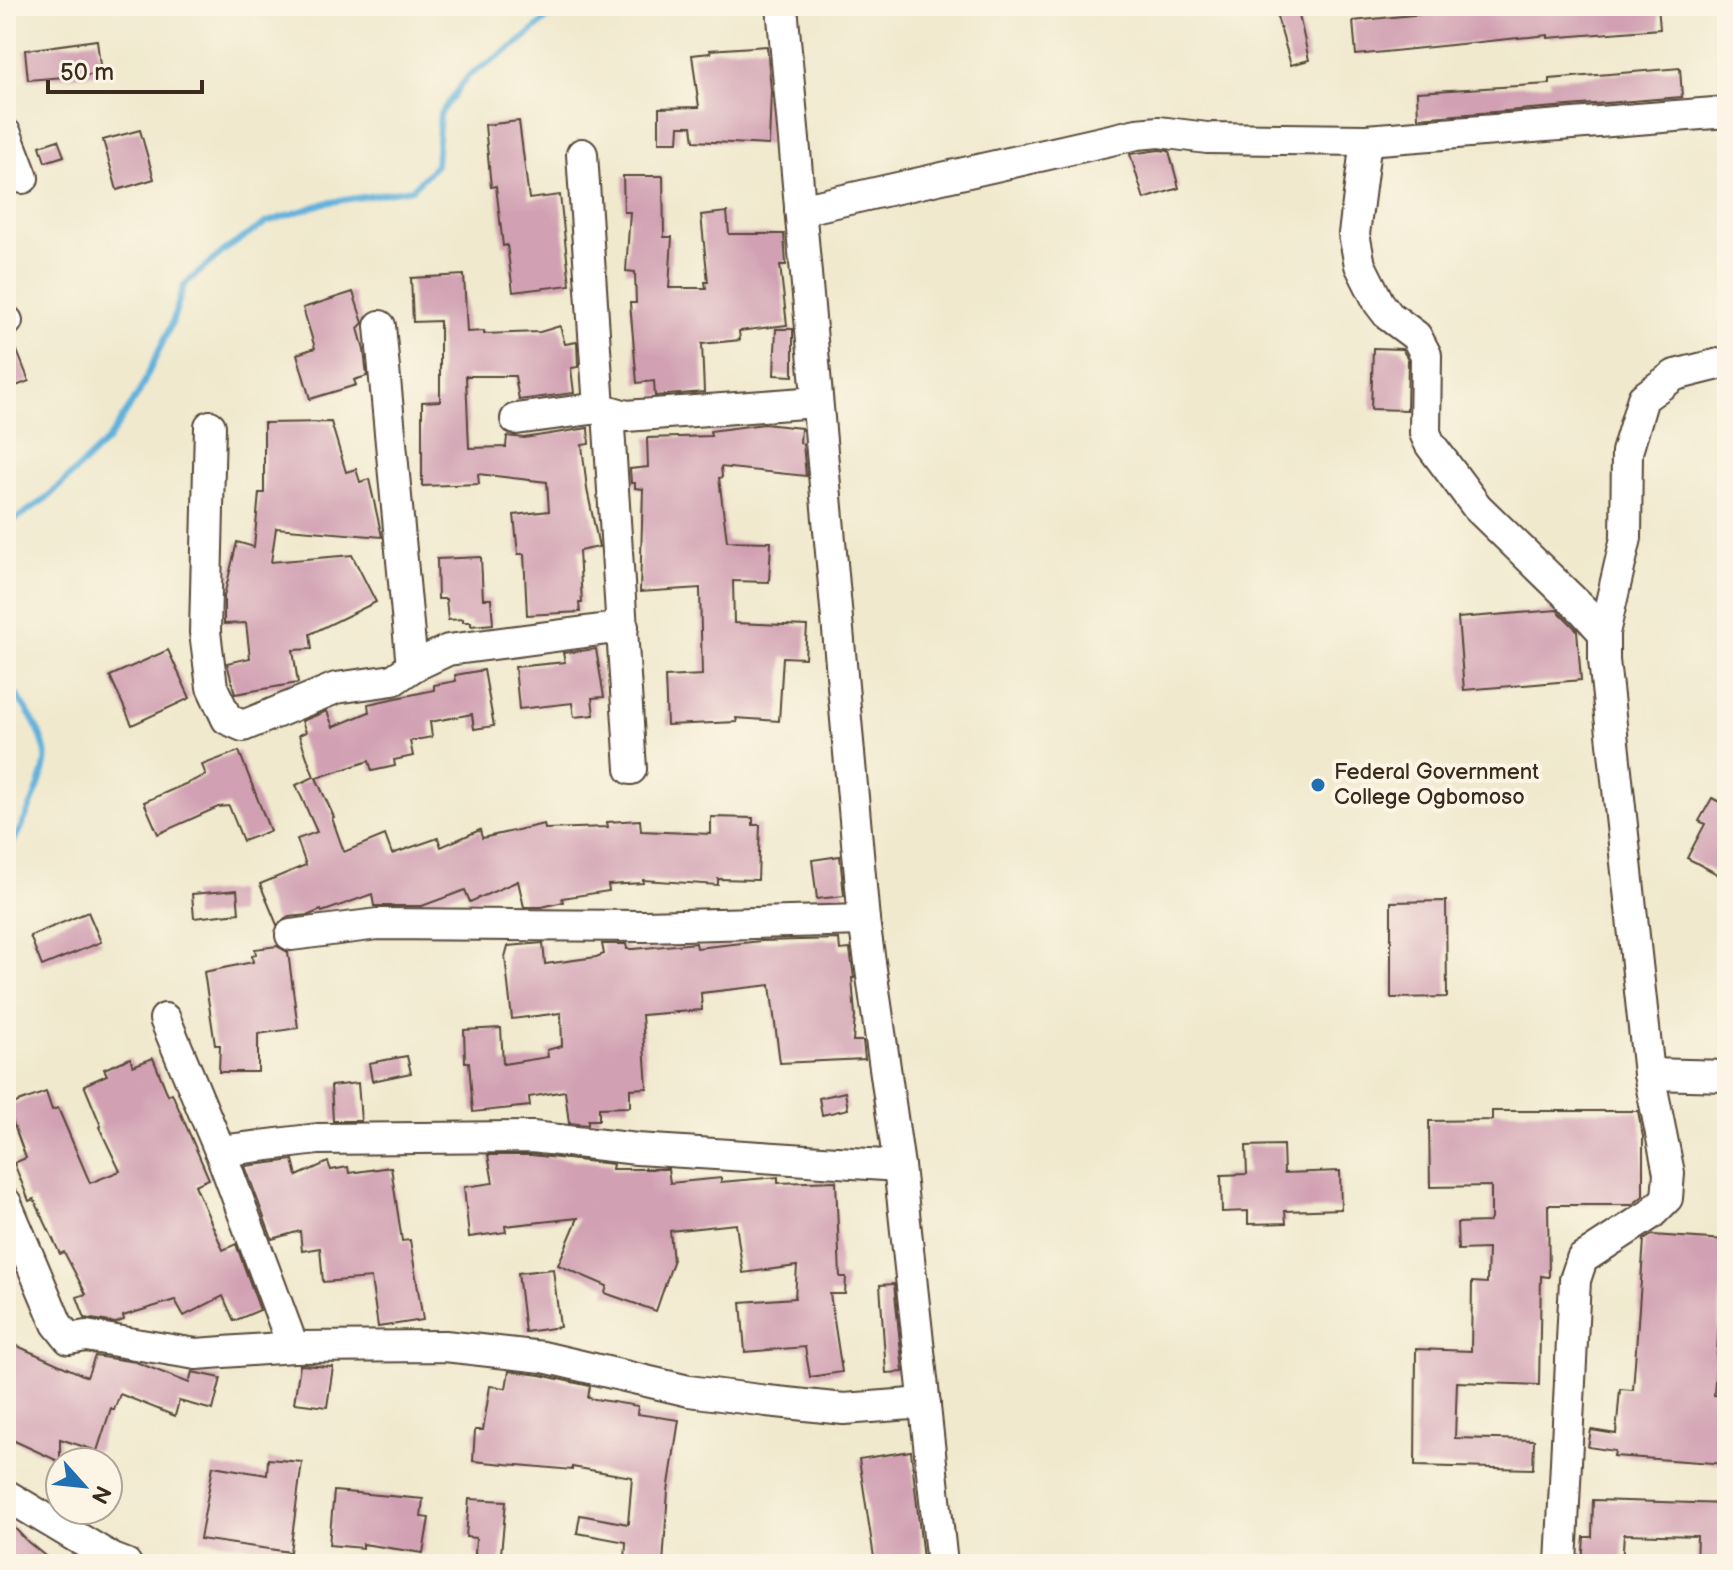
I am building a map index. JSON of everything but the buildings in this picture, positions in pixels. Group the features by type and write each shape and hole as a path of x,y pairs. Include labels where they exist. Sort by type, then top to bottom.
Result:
{"street":[{"path":"782,6 864,920 899,1166 942,1564"},
{"path":"800,210 1137,134 1159,132 1207,138 1366,140 1727,112"},
{"path":"6,134 23,178"},
{"path":"1366,140 1354,234 1360,265 1379,303 1389,316 1416,336 1426,355 1425,433 1430,444 1477,507 1604,633"},
{"path":"582,154 623,627 631,769"},
{"path":"380,326 412,667"},
{"path":"1561,1564 1575,1280 1582,1259 1651,1214 1667,1198 1669,1173 1649,1074 1604,660 1604,633 1626,538 1627,452 1643,398 1675,375 1727,362"},
{"path":"516,419 604,410 626,416 817,402"},
{"path":"210,426 205,632 212,687 227,719 243,726 336,688 393,680 448,650 623,627"},
{"path":"291,935 378,924 645,926 864,920"},
{"path":"165,1019 220,1151 293,1347"},
{"path":"1649,1074 1727,1076"},
{"path":"220,1151 318,1139 532,1137 637,1149 899,1166"},
{"path":"6,1203 57,1324 69,1339 86,1336 196,1354 293,1347 445,1346 543,1357 689,1391 767,1401 844,1409 925,1403"},
{"path":"6,1495 115,1562"}],"waterway":[{"path":"6,531 13,521 48,497 108,440 139,393 172,323 184,285 225,250 267,222 325,203 412,189 436,165 440,114 468,76 517,44 562,6"},
{"path":"6,679 39,731 45,750 43,772 32,803 6,853"}],"place":[{"name":"Federal Government College Ogbomoso","path":"1318,785"}]}
